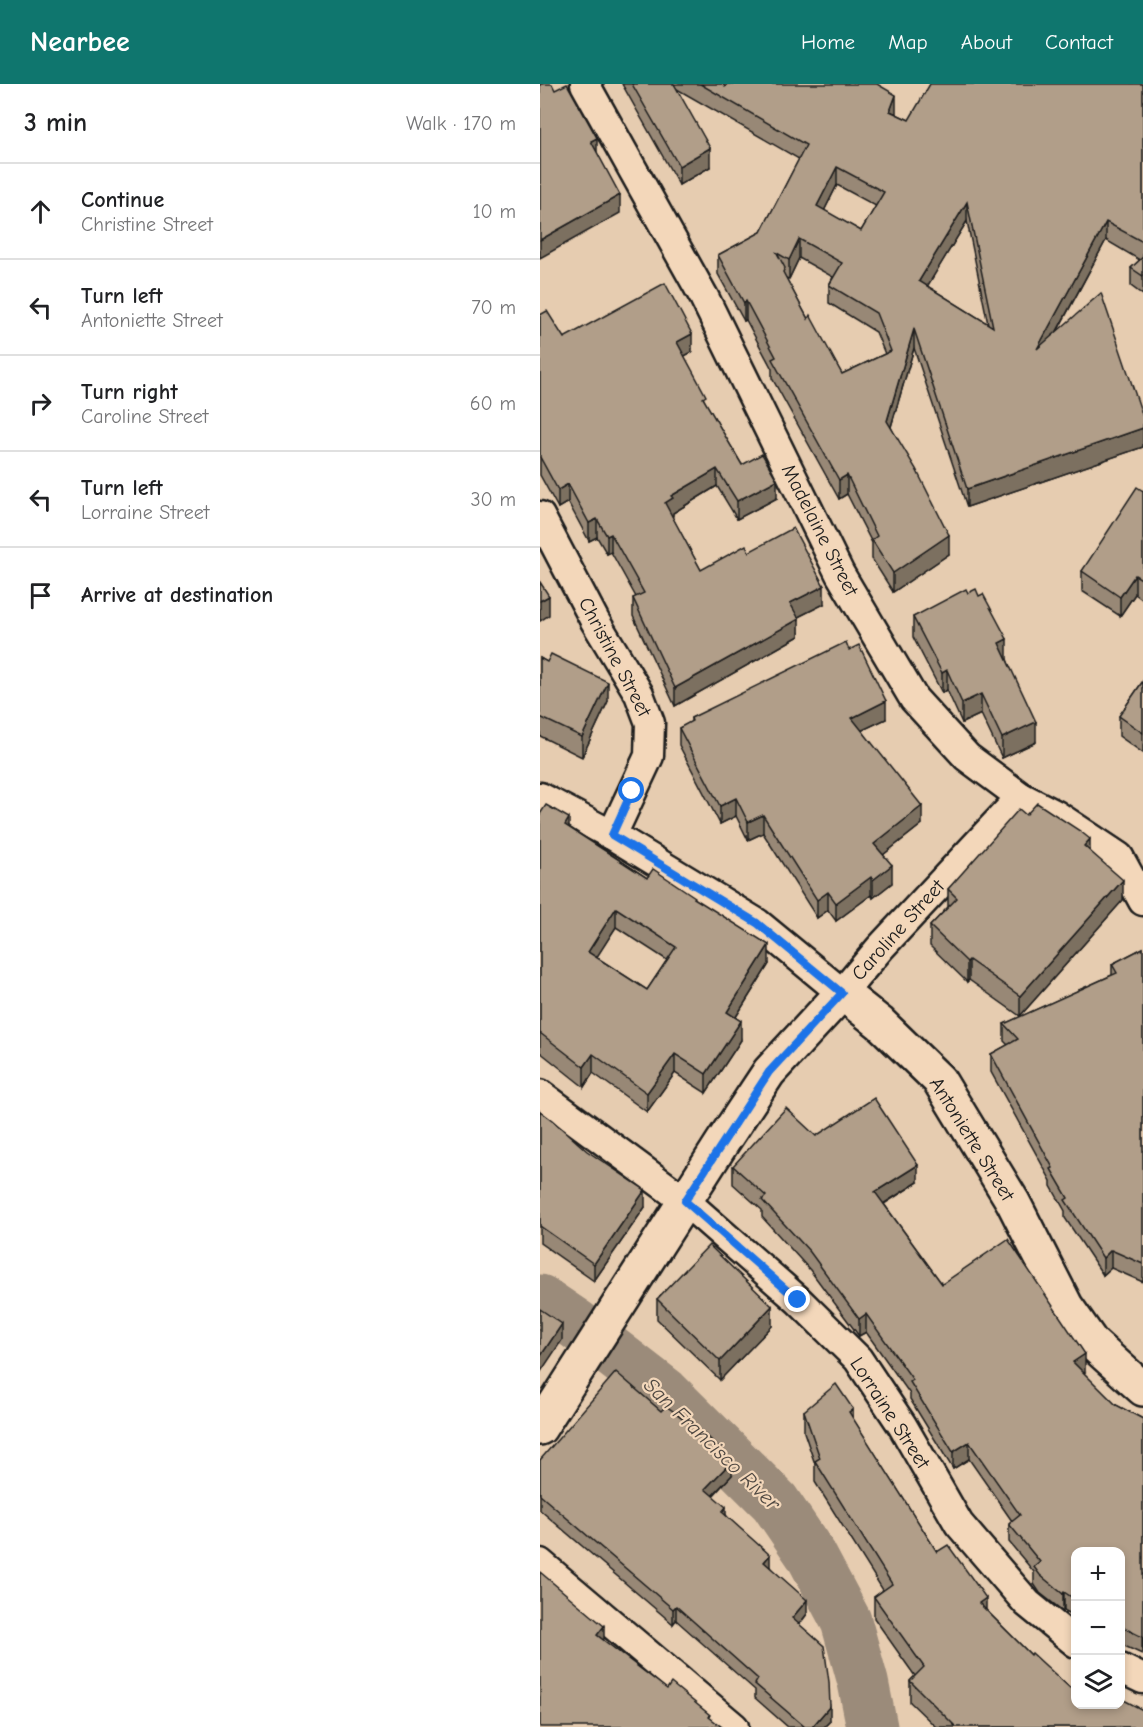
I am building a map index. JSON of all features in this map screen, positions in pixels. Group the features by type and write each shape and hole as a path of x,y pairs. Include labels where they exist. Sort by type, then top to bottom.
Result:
{"street":[{"name":"Madelaine Street","path":"585,84 705,297 840,574 914,699 967,757 1021,797 1056,815 1119,857 1143,901"},
{"name":"Christine Street","path":"540,516 595,621 639,694 650,723 649,756 612,835"},
{"name":"Antoniette Street","path":"540,797 612,835 757,923 880,1023 939,1080 1013,1202 1066,1306 1092,1343 1143,1389"},
{"name":"Caroline Street","path":"540,1428 769,1072 880,948 1021,797"},
{"name":"Lorraine Street","path":"540,1094 685,1201 798,1300 858,1359 902,1425 959,1524 1027,1603 1071,1639"},
{"path":"540,1563 735,1727"},
{"path":"1125,1670 1143,1678"}],"building":[{"path":"540,84 552,84 555,90 567,84 597,138 591,141 620,195 540,240"},
{"path":"632,84 674,84 710,148 679,166"},
{"path":"700,84 723,84 725,87 727,84 877,84 896,95 890,111 909,120 930,84 1143,84 1143,242 1106,222 1037,349 1101,293 1143,417 1143,428 967,489 914,329 887,421 916,469 949,535 893,573 872,540 877,536 847,475 839,480 772,359 776,357 746,301 744,303 718,255 761,232 806,145","holes":["837,167 884,192 861,231 817,206","967,202 993,327 919,281","799,239 842,263 829,285 876,313 891,351 842,374 810,315 808,319 783,272 785,268 777,253 789,260"]},
{"path":"1143,257 1143,276 1131,268"},
{"path":"665,283 692,334 677,342 706,396 703,398 742,465 762,454 777,480 737,501 717,469 671,496 673,498 665,503 701,570 746,545 749,552 793,528 824,586 790,603 799,619 675,688 633,598 644,593 611,534 607,536 597,519 589,523 568,484 558,490 540,457 540,315 547,311 564,338"},
{"path":"1137,487 1143,491 1143,580 1135,575 1120,597 1082,571"},
{"path":"540,582 549,596 540,601"},
{"path":"966,589 968,593 976,589 979,596 983,594 1007,639 999,643 1036,722 1002,738 981,694 962,703 947,670 942,673 913,617"},
{"path":"846,642 849,650 859,645 886,701 852,718 922,806 874,844 892,865 873,880 871,877 836,903 828,892 817,900 763,815 748,822 736,798 720,806 679,728 692,721 691,718"},
{"path":"551,654 608,682 582,737 540,717 540,658 547,662"},
{"path":"1143,681 1143,733 1119,716"},
{"path":"1037,803 1090,839 1084,846 1123,880 1020,996 969,960 967,962 930,926 957,898 948,889 1019,809 1026,815"},
{"path":"546,805 569,818 565,825 647,878 653,869 769,945 727,1012 741,1021 706,1074 675,1054 647,1093 593,1054 584,1067 540,1033 540,814","holes":["616,908 676,947 647,990 588,952"]},
{"path":"1143,948 1143,1264 1111,1250 1103,1258 1065,1200 1068,1198 1051,1169 1053,1168 991,1054 1018,1039 1004,1024 1117,973 1112,964"},
{"path":"874,1098 918,1165 875,1192 942,1284 1008,1239 1085,1354 1073,1362 1116,1405 1143,1419 1142,1637 1125,1628 1125,1547 1071,1547 1071,1597 1064,1592 1063,1594 1040,1575 1034,1567 1040,1562 1009,1524 1020,1515 969,1442 953,1452 910,1382 913,1380 866,1314 859,1319 810,1252 762,1200 766,1196 733,1166 786,1108 816,1136"},
{"path":"540,1111 587,1151 645,1190 594,1264 540,1226"},
{"path":"709,1245 772,1306 720,1361 657,1299"},
{"path":"540,1309 562,1324 540,1357"},
{"path":"616,1372 661,1411 666,1406 707,1436 732,1461 705,1489 726,1507 722,1512 770,1555 764,1562 807,1600 792,1618 824,1646 830,1706 812,1727 805,1727 755,1684 758,1679 676,1606 673,1609 540,1495 540,1460"},
{"path":"836,1384 853,1409 849,1412 937,1552 948,1545 986,1598 979,1603 1031,1655 1032,1653 1071,1687 1071,1709 1125,1709 1125,1701 1143,1710 1143,1727 956,1727 910,1681 924,1667 874,1597 892,1584 815,1461 820,1458 804,1411"},
{"path":"540,1572 604,1626 597,1635 667,1689 671,1683 722,1727 540,1727"}],"waterway":[{"name":"San Francisco River","path":"540,1300 577,1325 665,1393 775,1502 811,1555 846,1621 863,1682 872,1727"}],"route":[{"path":"632,791 612,835 757,923 842,993 769,1072 685,1201 798,1300"}]}
